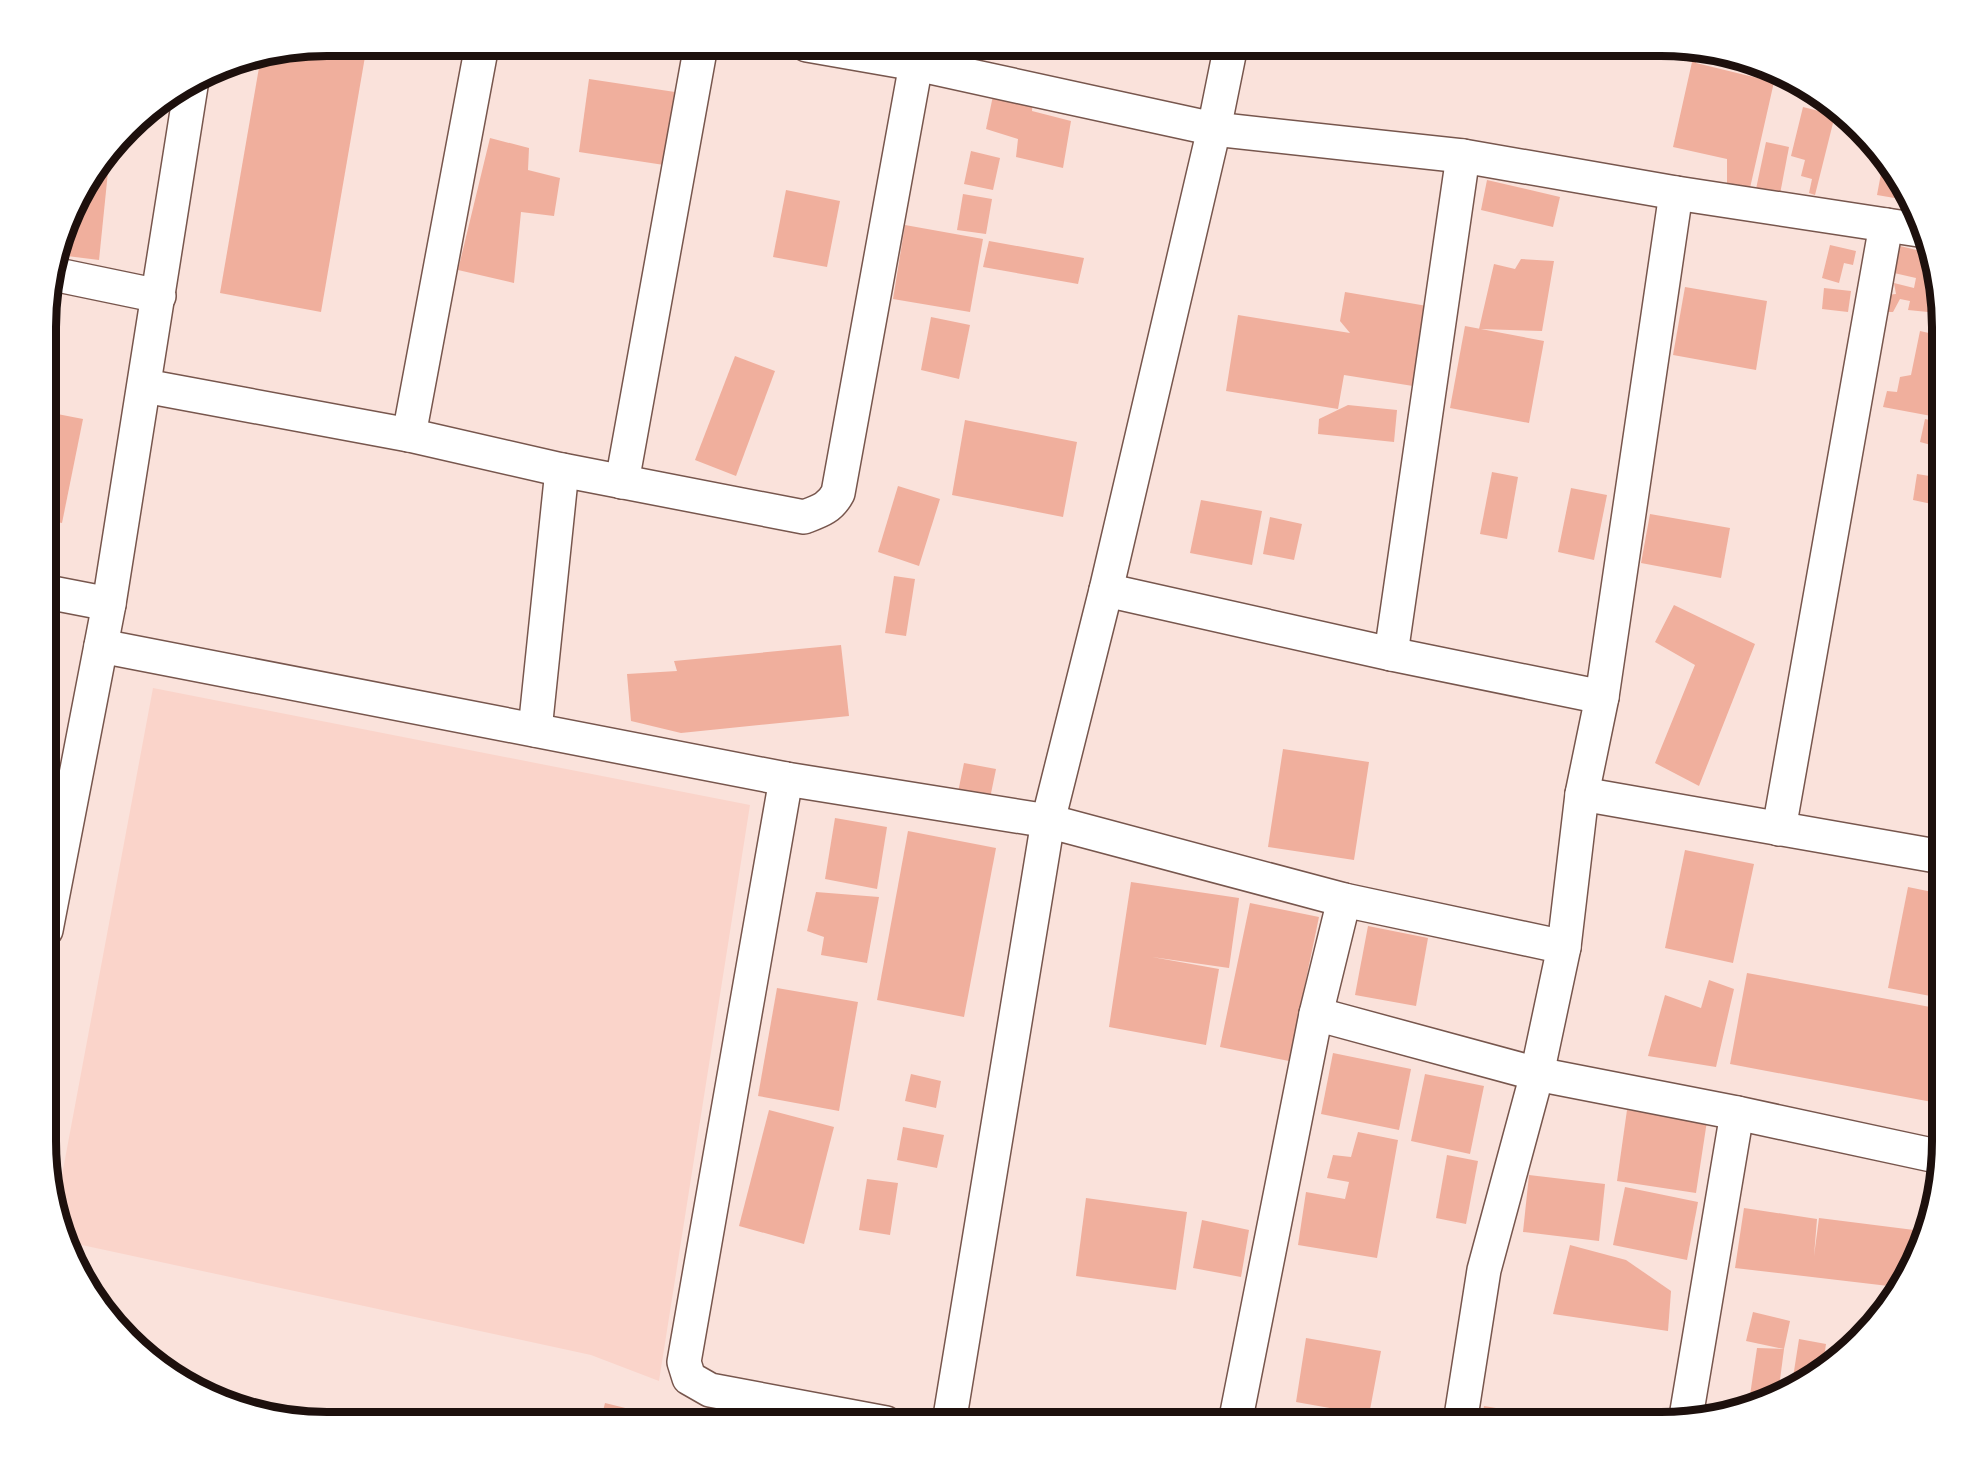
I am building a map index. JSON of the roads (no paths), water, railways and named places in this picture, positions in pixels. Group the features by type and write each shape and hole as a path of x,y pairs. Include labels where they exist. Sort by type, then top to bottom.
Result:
{"street":[{"path":"409,435 480,56"},
{"path":"622,482 698,56"},
{"path":"870,56 1214,129 1463,156 1676,193 1913,229"},
{"path":"951,1412 1048,821 1106,590 1214,129 1229,56"},
{"path":"145,386 409,435 562,470 804,517 823,510 832,503 838,493 916,64"},
{"path":"56,878 109,604 190,93"},
{"path":"1391,654 1463,156"},
{"path":"1462,1412 1484,1270 1537,1074 1564,947 1582,794 1602,697 1676,193"},
{"path":"1779,829 1886,225"},
{"path":"61,276 159,296"},
{"path":"535,730 562,470"},
{"path":"1106,590 1391,654 1602,697"},
{"path":"56,594 109,604"},
{"path":"101,646 786,779 1048,821 1344,900 1564,947"},
{"path":"786,779 684,1362 689,1378 710,1390 827,1412"},
{"path":"1582,794 1932,855"},
{"path":"1237,1412 1316,1014 1344,900"},
{"path":"1316,1014 1537,1074 1737,1113 1931,1155"},
{"path":"1687,1411 1737,1113"}]}
